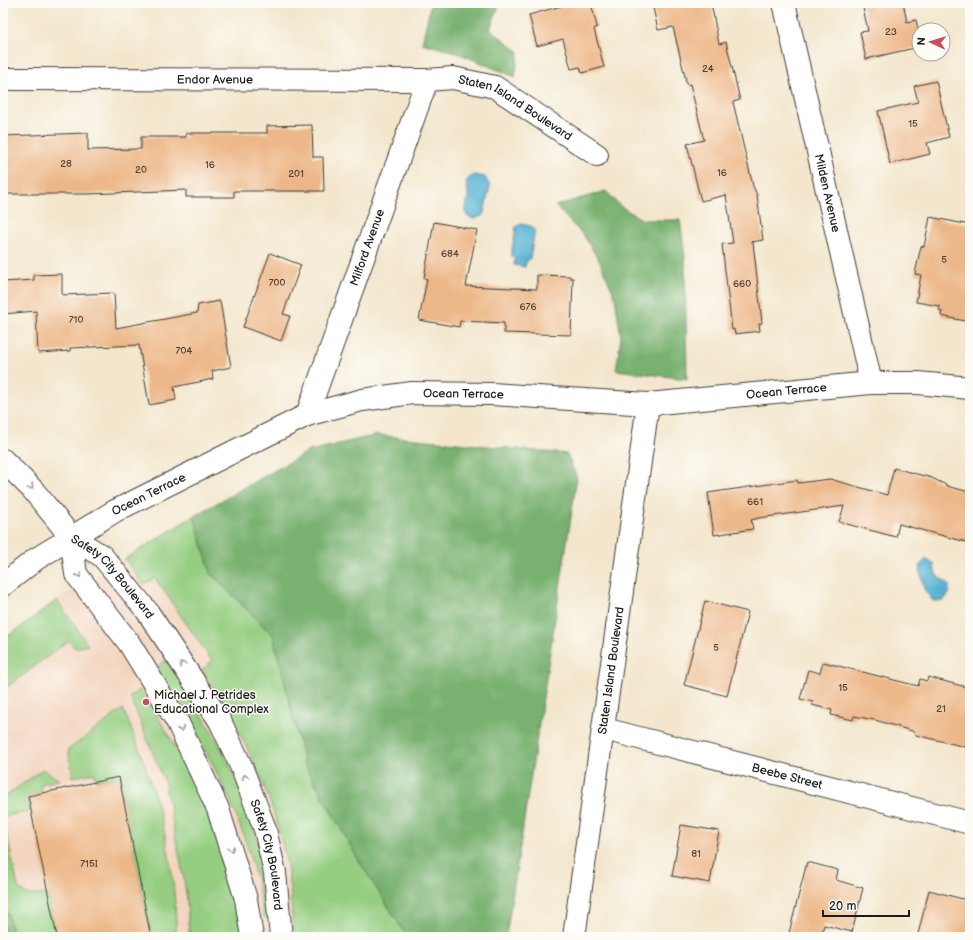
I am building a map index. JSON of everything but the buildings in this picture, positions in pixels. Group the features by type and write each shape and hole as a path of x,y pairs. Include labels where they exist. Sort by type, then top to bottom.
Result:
{"street":[{"name":"Milden Avenue","path":"784,3 870,383"},
{"name":"Staten Island Boulevard","path":"427,80 452,78 495,87 597,155"},
{"name":"Endor Avenue","path":"3,79 427,80"},
{"name":"Milford Avenue","path":"307,415 427,80"},
{"name":"Ocean Terrace","path":"3,585 36,559 115,510 307,415 362,400 412,393 492,394 648,404 870,383 918,383 970,388"},
{"name":"Staten Island Boulevard","path":"574,937 648,404"},
{"path":"3,460 33,490 71,537"},
{"name":"Safety City Boulevard","path":"71,537 76,574 129,643 178,723 218,809 246,898 252,937"},
{"name":"Safety City Boulevard","path":"71,537 102,556 147,611 220,721 241,766 265,829 275,873 281,937"},
{"name":"Beebe Street","path":"604,729 970,823"}],"shaded area":[{"name":"Michael J. Petrides Educational Complex","path":"194,516 211,574 273,635 404,932 410,937 3,937 3,640 57,600"}],"green space":[{"path":"431,3 500,3 490,29 519,52 515,77 455,52 422,43"},
{"path":"606,191 620,206 643,220 680,220 685,257 687,379 616,370 621,338 615,297 600,262 584,236 555,206"},
{"path":"377,435 567,454 577,478 506,937 410,937 404,932 358,859 305,765 273,635 211,574 194,516 309,451"},
{"path":"194,516 211,574 273,635 305,765 404,932 410,937 293,937 291,902 282,840 255,764 230,716 202,670 212,661 155,578 143,585 125,559"},
{"path":"57,600 88,645 75,648 68,641 3,690 3,640"},
{"path":"164,661 168,662 202,714 244,798 254,828 261,858 269,912 268,919 263,917 249,852 225,789 193,729 157,673 157,667"},
{"path":"140,690 176,747 218,839 228,871 243,937 189,937 184,879 164,780 130,697"},
{"path":"123,709 154,792 162,820 172,878 176,937 151,937 119,777 96,781 94,773 73,777 68,750"},
{"path":"43,769 59,780 41,784 42,793 28,796 31,811 6,816 3,818 3,798"},
{"path":"3,818 18,887 24,893 28,894 48,894 57,937 13,937 8,915 3,904"},
{"path":"3,904 8,915 13,937 3,937"}],"water":[{"path":"475,175 485,177 490,186 484,213 482,216 474,219 467,216 465,209 468,197 466,182 470,177"},
{"path":"521,224 531,226 535,230 530,259 526,262 525,267 514,265 515,260 511,255 516,227"},
{"path":"926,559 934,563 937,576 949,584 949,594 943,601 933,601 924,589 919,566"}],"place":[{"name":"Michael J. Petrides Educational Complex","path":"146,702"}]}
